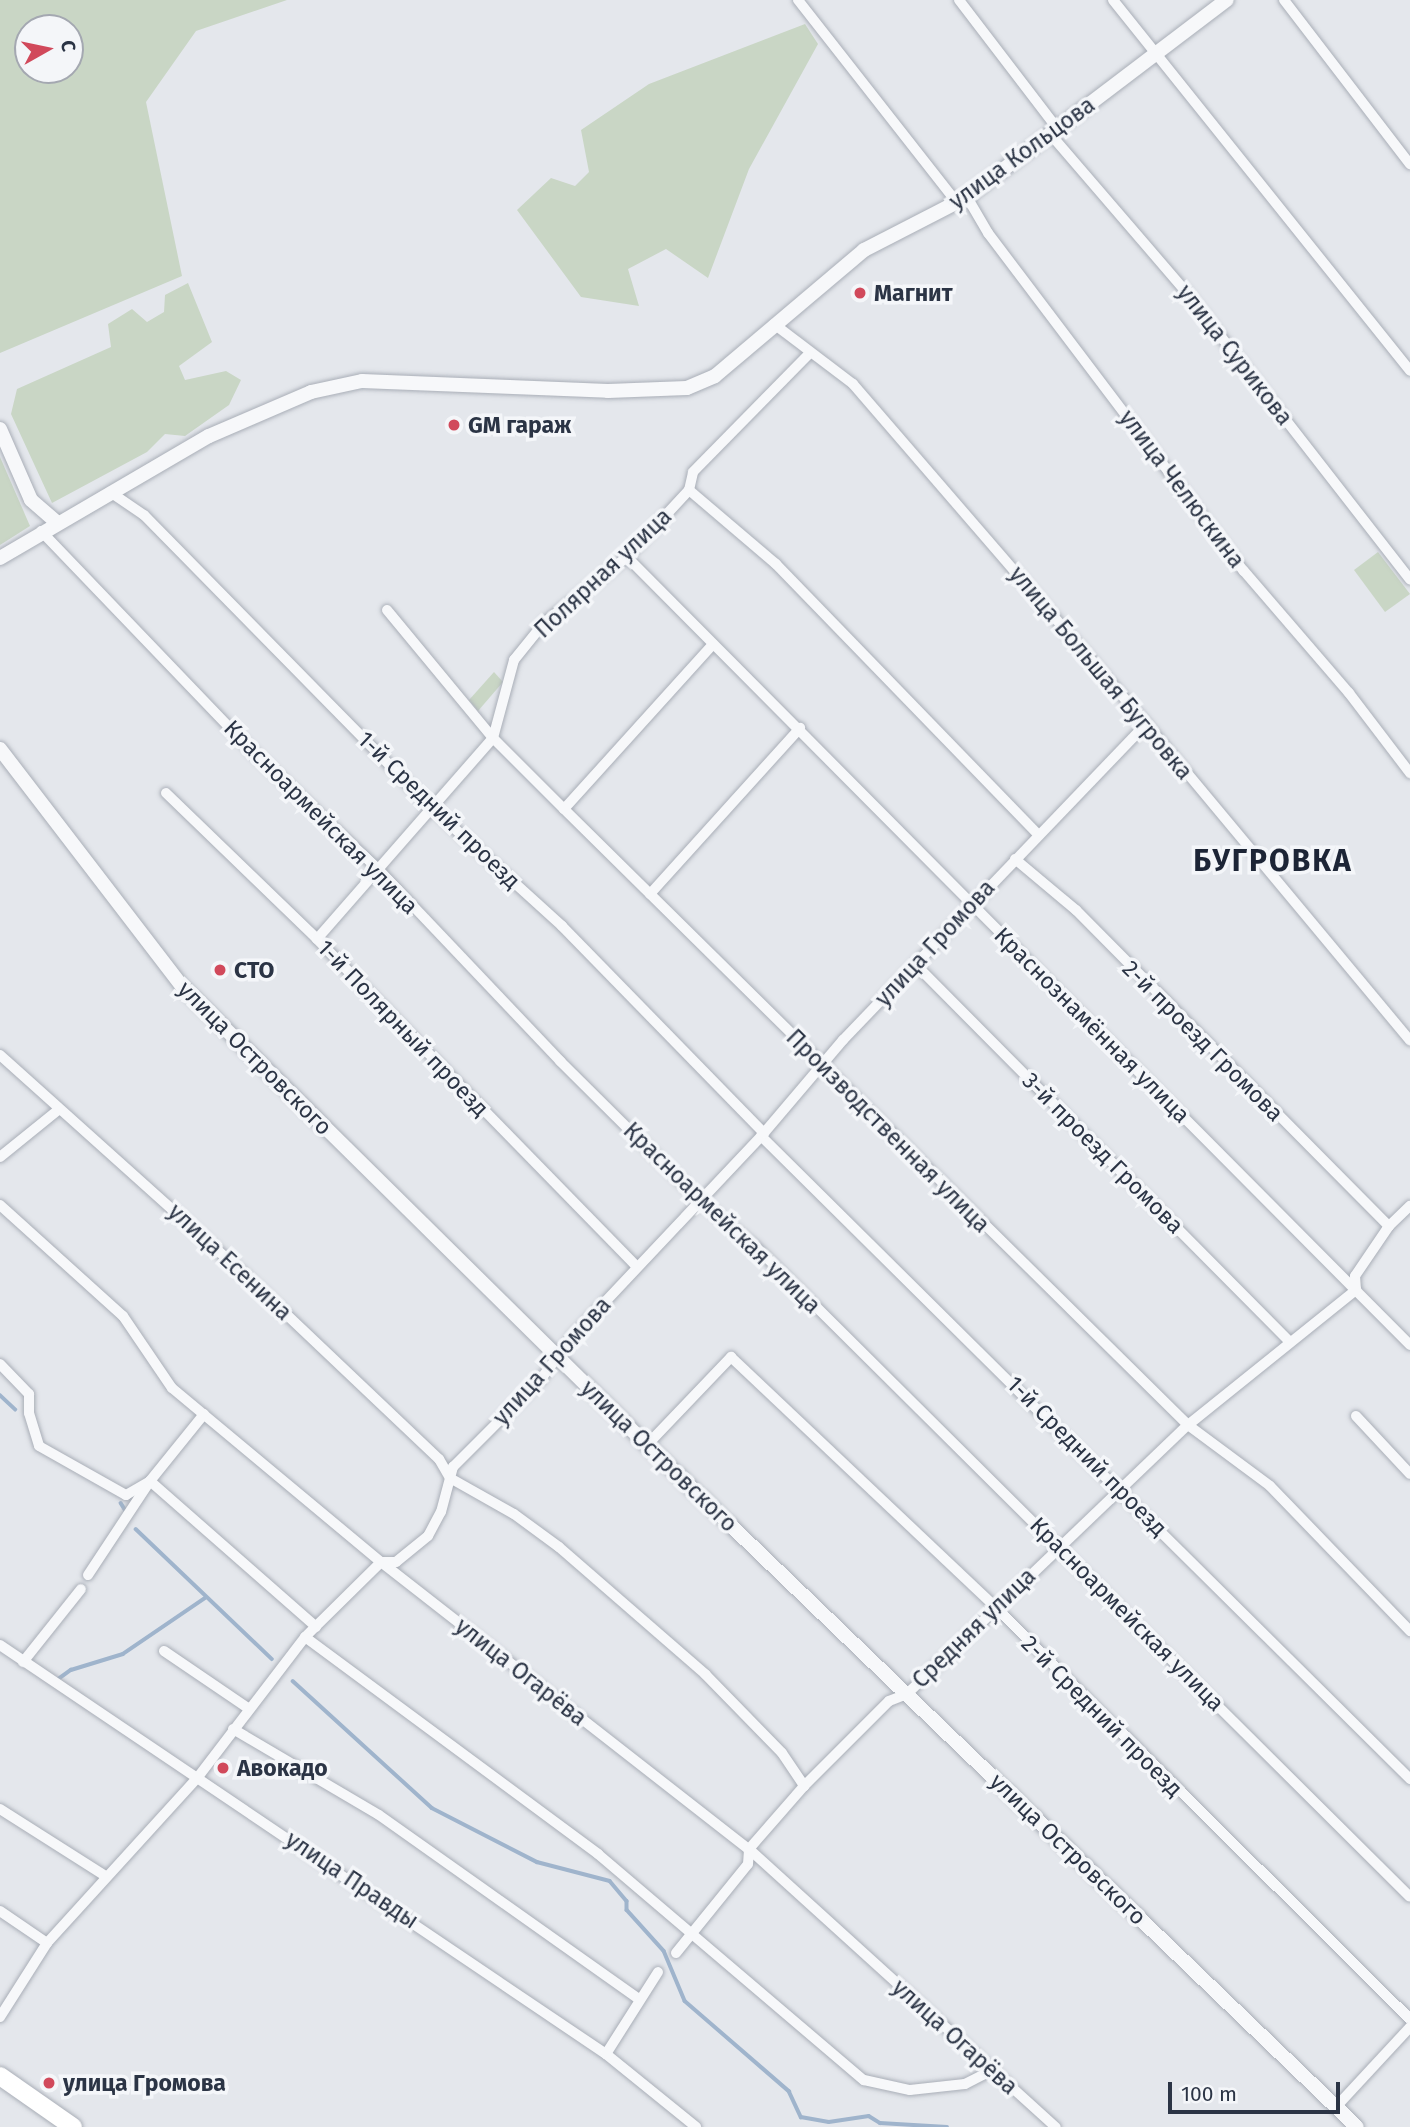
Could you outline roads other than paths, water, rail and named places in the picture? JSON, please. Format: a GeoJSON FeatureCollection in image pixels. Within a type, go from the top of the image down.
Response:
{"type":"FeatureCollection","features":[{"type":"Feature","properties":{"kind":"main road"},"geometry":{"type":"LineString","coordinates":[[0,2077],[73,2127]]}},
{"type":"Feature","properties":{"kind":"street","name":"улица Челюскина"},"geometry":{"type":"LineString","coordinates":[[798,0],[962,200],[1236,560],[1349,693],[1410,773]]}},
{"type":"Feature","properties":{"kind":"street","name":"улица Сурикова"},"geometry":{"type":"LineString","coordinates":[[959,0],[1056,133],[1187,293],[1410,579]]}},
{"type":"Feature","properties":{"kind":"street"},"geometry":{"type":"LineString","coordinates":[[1113,0],[1410,371]]}},
{"type":"Feature","properties":{"kind":"street","name":"улица Кольцова"},"geometry":{"type":"LineString","coordinates":[[110,492],[209,436],[312,392],[359,381],[608,391],[687,388],[715,376],[864,250],[962,200],[1056,133],[1155,53],[1227,0]]}},
{"type":"Feature","properties":{"kind":"street"},"geometry":{"type":"LineString","coordinates":[[1284,0],[1410,164]]}},
{"type":"Feature","properties":{"kind":"street","name":"улица Большая Бугровка"},"geometry":{"type":"LineString","coordinates":[[774,324],[853,384],[1146,724],[1410,1041]]}},
{"type":"Feature","properties":{"kind":"street","name":"Полярная улица"},"geometry":{"type":"LineString","coordinates":[[317,939],[493,738],[514,660],[544,623],[627,557],[689,490],[693,472],[810,353]]}},
{"type":"Feature","properties":{"kind":"street"},"geometry":{"type":"LineString","coordinates":[[0,429],[31,500],[56,522]]}},
{"type":"Feature","properties":{"kind":"street"},"geometry":{"type":"LineString","coordinates":[[689,490],[776,564],[1038,834]]}},
{"type":"Feature","properties":{"kind":"street"},"geometry":{"type":"LineString","coordinates":[[0,558],[110,492]]}},
{"type":"Feature","properties":{"kind":"street","name":"1-й Средний проезд"},"geometry":{"type":"LineString","coordinates":[[110,492],[144,515],[432,808],[562,926],[762,1135],[1410,1779]]}},
{"type":"Feature","properties":{"kind":"street","name":"Красноармейская улица"},"geometry":{"type":"LineString","coordinates":[[41,531],[253,752],[378,869],[700,1200],[755,1246],[1410,1897]]}},
{"type":"Feature","properties":{"kind":"street","name":"Краснознамённая улица"},"geometry":{"type":"LineString","coordinates":[[627,557],[800,728],[971,904],[1410,1345]]}},
{"type":"Feature","properties":{"kind":"street","name":"Производственная улица"},"geometry":{"type":"LineString","coordinates":[[387,610],[493,738],[822,1066],[1188,1424],[1270,1486],[1410,1631]]}},
{"type":"Feature","properties":{"kind":"street"},"geometry":{"type":"LineString","coordinates":[[564,808],[713,644]]}},
{"type":"Feature","properties":{"kind":"street","name":"улица Громова"},"geometry":{"type":"LineString","coordinates":[[0,2017],[47,1943],[104,1875],[198,1777],[248,1708],[305,1637],[381,1562],[396,1562],[428,1536],[442,1512],[453,1467],[541,1379],[556,1356],[762,1135],[971,904],[1146,724]]}},
{"type":"Feature","properties":{"kind":"street"},"geometry":{"type":"LineString","coordinates":[[650,894],[800,728]]}},
{"type":"Feature","properties":{"kind":"street","name":"улица Островского"},"geometry":{"type":"LineString","coordinates":[[0,749],[181,986],[647,1446],[1357,2127]]}},
{"type":"Feature","properties":{"kind":"street","name":"1-й Полярный проезд"},"geometry":{"type":"LineString","coordinates":[[166,793],[317,939],[638,1267]]}},
{"type":"Feature","properties":{"kind":"street","name":"2-й проезд Громова"},"geometry":{"type":"LineString","coordinates":[[1015,859],[1076,910],[1389,1226]]}},
{"type":"Feature","properties":{"kind":"street","name":"3-й проезд Громова"},"geometry":{"type":"LineString","coordinates":[[916,965],[1290,1342]]}},
{"type":"Feature","properties":{"kind":"street","name":"улица Есенина"},"geometry":{"type":"LineString","coordinates":[[0,1055],[267,1296],[439,1459],[450,1478]]}},
{"type":"Feature","properties":{"kind":"street"},"geometry":{"type":"LineString","coordinates":[[0,1157],[58,1110]]}},
{"type":"Feature","properties":{"kind":"street","name":"улица Огарёва"},"geometry":{"type":"LineString","coordinates":[[0,1205],[123,1317],[172,1388],[381,1562],[749,1849],[1056,2127]]}},
{"type":"Feature","properties":{"kind":"street"},"geometry":{"type":"LineString","coordinates":[[1356,1290],[1355,1276],[1389,1226],[1410,1206]]}},
{"type":"Feature","properties":{"kind":"street","name":"Средняя улица"},"geometry":{"type":"LineString","coordinates":[[677,1953],[748,1864],[749,1849],[804,1786],[888,1701],[907,1694],[994,1606],[1188,1424],[1356,1290]]}},
{"type":"Feature","properties":{"kind":"street","name":"2-й Средний проезд"},"geometry":{"type":"LineString","coordinates":[[647,1446],[731,1357],[994,1606],[1410,2019]]}},
{"type":"Feature","properties":{"kind":"street"},"geometry":{"type":"LineString","coordinates":[[0,1364],[29,1394],[29,1413],[39,1446],[126,1495],[150,1481]]}},
{"type":"Feature","properties":{"kind":"street"},"geometry":{"type":"LineString","coordinates":[[88,1575],[150,1481],[204,1414]]}},
{"type":"Feature","properties":{"kind":"street"},"geometry":{"type":"LineString","coordinates":[[1356,1416],[1410,1474]]}},
{"type":"Feature","properties":{"kind":"street"},"geometry":{"type":"LineString","coordinates":[[450,1478],[514,1514],[559,1547],[705,1674],[782,1753],[804,1786]]}},
{"type":"Feature","properties":{"kind":"street"},"geometry":{"type":"LineString","coordinates":[[150,1481],[316,1627]]}},
{"type":"Feature","properties":{"kind":"street"},"geometry":{"type":"LineString","coordinates":[[23,1662],[81,1589]]}},
{"type":"Feature","properties":{"kind":"street"},"geometry":{"type":"LineString","coordinates":[[305,1637],[598,1854],[864,2080],[910,2090],[965,2084],[992,2070]]}},
{"type":"Feature","properties":{"kind":"street","name":"улица Правды"},"geometry":{"type":"LineString","coordinates":[[0,1645],[606,2053],[696,2127]]}},
{"type":"Feature","properties":{"kind":"street"},"geometry":{"type":"LineString","coordinates":[[164,1651],[248,1708]]}},
{"type":"Feature","properties":{"kind":"street"},"geometry":{"type":"LineString","coordinates":[[233,1729],[379,1815],[639,1999]]}},
{"type":"Feature","properties":{"kind":"street"},"geometry":{"type":"LineString","coordinates":[[0,1809],[104,1875]]}},
{"type":"Feature","properties":{"kind":"street"},"geometry":{"type":"LineString","coordinates":[[0,1911],[47,1943]]}},
{"type":"Feature","properties":{"kind":"street"},"geometry":{"type":"LineString","coordinates":[[606,2053],[658,1972]]}},
{"type":"Feature","properties":{"kind":"street"},"geometry":{"type":"LineString","coordinates":[[1336,2107],[1410,2027]]}},
{"type":"Feature","properties":{"kind":"waterway"},"geometry":{"type":"LineString","coordinates":[[0,1395],[15,1409]]}},
{"type":"Feature","properties":{"kind":"waterway"},"geometry":{"type":"LineString","coordinates":[[121,1503],[126,1511]]}},
{"type":"Feature","properties":{"kind":"waterway"},"geometry":{"type":"LineString","coordinates":[[136,1529],[272,1659]]}},
{"type":"Feature","properties":{"kind":"waterway"},"geometry":{"type":"LineString","coordinates":[[57,1680],[71,1670],[123,1654],[205,1598]]}},
{"type":"Feature","properties":{"kind":"waterway"},"geometry":{"type":"LineString","coordinates":[[293,1681],[432,1808],[537,1862],[610,1881],[627,1901],[627,1910],[664,1951],[685,2001],[789,2091],[801,2117],[829,2122],[869,2116],[880,2123],[947,2127]]}},
{"type":"Feature","properties":{"kind":"place","name":"Магнит"},"geometry":{"type":"Point","coordinates":[860,293]}},
{"type":"Feature","properties":{"kind":"place","name":"GM гараж"},"geometry":{"type":"Point","coordinates":[454,425]}},
{"type":"Feature","properties":{"kind":"place","name":"СТО"},"geometry":{"type":"Point","coordinates":[220,970]}},
{"type":"Feature","properties":{"kind":"place","name":"Авокадо"},"geometry":{"type":"Point","coordinates":[223,1768]}},
{"type":"Feature","properties":{"kind":"place","name":"улица Громова"},"geometry":{"type":"Point","coordinates":[49,2083]}},
{"type":"Feature","properties":{"kind":"district","name":"БУГРОВКА"},"geometry":{"type":"Point","coordinates":[1273,861]}}]}
